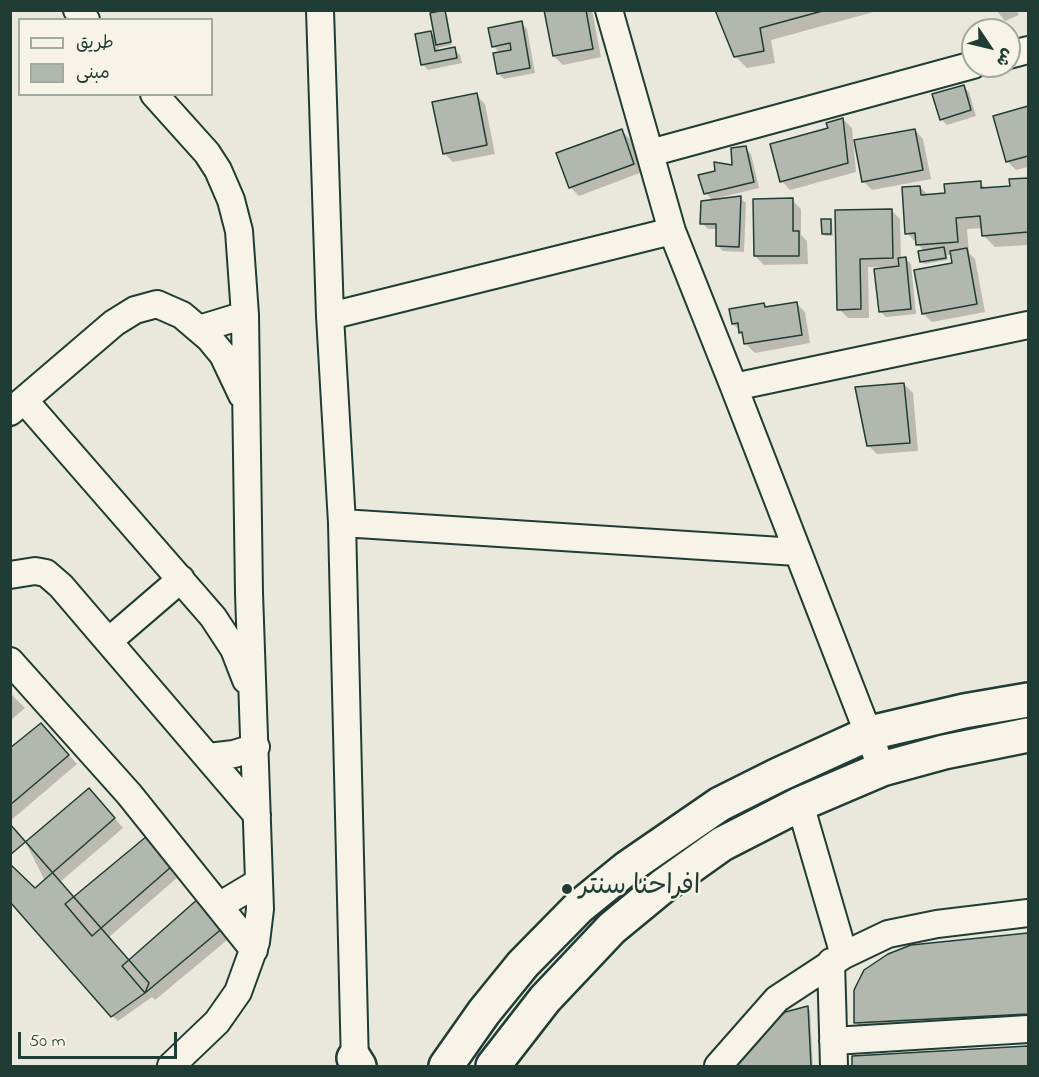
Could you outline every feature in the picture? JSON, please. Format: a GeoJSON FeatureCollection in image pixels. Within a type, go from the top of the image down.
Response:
{"type":"FeatureCollection","features":[{"type":"Feature","properties":{"kind":"main road"},"geometry":{"type":"LineString","coordinates":[[446,1066],[522,964],[579,907],[627,868],[720,804],[870,734],[964,711],[1029,700]]}},
{"type":"Feature","properties":{"kind":"main road"},"geometry":{"type":"LineString","coordinates":[[493,1066],[545,999],[612,928],[663,886],[722,844],[800,804],[882,769],[944,752],[1029,735]]}},
{"type":"Feature","properties":{"kind":"street"},"geometry":{"type":"LineString","coordinates":[[320,10],[330,316],[342,524],[356,1064]]}},
{"type":"Feature","properties":{"kind":"street"},"geometry":{"type":"LineString","coordinates":[[609,10],[672,231],[882,769]]}},
{"type":"Feature","properties":{"kind":"street"},"geometry":{"type":"LineString","coordinates":[[650,153],[961,68]]}},
{"type":"Feature","properties":{"kind":"street"},"geometry":{"type":"LineString","coordinates":[[156,96],[207,153],[218,170],[231,200],[240,231],[245,315],[249,593],[259,882],[259,931],[243,981],[230,1005],[202,1038],[171,1066]]}},
{"type":"Feature","properties":{"kind":"street"},"geometry":{"type":"LineString","coordinates":[[330,316],[672,231]]}},
{"type":"Feature","properties":{"kind":"street"},"geometry":{"type":"LineString","coordinates":[[247,409],[234,374],[223,355],[199,329],[182,315],[157,304],[135,310],[114,322],[17,406],[206,608],[225,633],[237,656],[254,706]]}},
{"type":"Feature","properties":{"kind":"street"},"geometry":{"type":"LineString","coordinates":[[199,329],[245,315]]}},
{"type":"Feature","properties":{"kind":"street"},"geometry":{"type":"LineString","coordinates":[[734,387],[1029,325]]}},
{"type":"Feature","properties":{"kind":"street"},"geometry":{"type":"LineString","coordinates":[[342,524],[797,552]]}},
{"type":"Feature","properties":{"kind":"street"},"geometry":{"type":"LineString","coordinates":[[10,575],[35,571],[46,573],[61,586],[110,640],[257,815]]}},
{"type":"Feature","properties":{"kind":"street"},"geometry":{"type":"LineString","coordinates":[[110,640],[181,579]]}},
{"type":"Feature","properties":{"kind":"street"},"geometry":{"type":"LineString","coordinates":[[206,608],[249,593]]}},
{"type":"Feature","properties":{"kind":"street"},"geometry":{"type":"LineString","coordinates":[[10,660],[129,794],[254,950]]}},
{"type":"Feature","properties":{"kind":"street"},"geometry":{"type":"LineString","coordinates":[[208,757],[234,754],[256,747]]}},
{"type":"Feature","properties":{"kind":"street"},"geometry":{"type":"LineString","coordinates":[[800,804],[838,958],[833,1041],[834,1066]]}},
{"type":"Feature","properties":{"kind":"street"},"geometry":{"type":"LineString","coordinates":[[219,906],[259,882]]}},
{"type":"Feature","properties":{"kind":"street"},"geometry":{"type":"LineString","coordinates":[[718,1066],[777,999],[838,958],[888,934],[937,924],[1029,913]]}},
{"type":"Feature","properties":{"kind":"street"},"geometry":{"type":"LineString","coordinates":[[833,1041],[1029,1029]]}},
{"type":"Feature","properties":{"kind":"building"},"geometry":{"type":"Polygon","coordinates":[[[445,10],[451,42],[436,45],[430,13],[445,10]]]}},
{"type":"Feature","properties":{"kind":"building"},"geometry":{"type":"Polygon","coordinates":[[[544,10],[586,10],[593,49],[553,56],[544,10]]]}},
{"type":"Feature","properties":{"kind":"building"},"geometry":{"type":"Polygon","coordinates":[[[715,10],[826,10],[760,28],[764,51],[734,57],[715,10]]]}},
{"type":"Feature","properties":{"kind":"building"},"geometry":{"type":"Polygon","coordinates":[[[522,21],[530,68],[497,74],[493,53],[511,50],[510,43],[492,47],[488,28],[522,21]]]}},
{"type":"Feature","properties":{"kind":"building"},"geometry":{"type":"Polygon","coordinates":[[[431,31],[435,51],[455,47],[457,58],[421,65],[415,34],[431,31]]]}},
{"type":"Feature","properties":{"kind":"building"},"geometry":{"type":"Polygon","coordinates":[[[964,85],[971,110],[940,120],[932,94],[964,85]]]}},
{"type":"Feature","properties":{"kind":"building"},"geometry":{"type":"Polygon","coordinates":[[[477,93],[487,145],[443,154],[432,102],[477,93]]]}},
{"type":"Feature","properties":{"kind":"building"},"geometry":{"type":"Polygon","coordinates":[[[1028,106],[1028,156],[1006,162],[993,116],[1028,106]]]}},
{"type":"Feature","properties":{"kind":"building"},"geometry":{"type":"Polygon","coordinates":[[[843,118],[848,163],[780,182],[770,144],[828,128],[826,123],[843,118]]]}},
{"type":"Feature","properties":{"kind":"building"},"geometry":{"type":"Polygon","coordinates":[[[622,129],[634,164],[569,188],[556,153],[622,129]]]}},
{"type":"Feature","properties":{"kind":"building"},"geometry":{"type":"Polygon","coordinates":[[[915,129],[923,170],[862,182],[854,140],[915,129]]]}},
{"type":"Feature","properties":{"kind":"building"},"geometry":{"type":"Polygon","coordinates":[[[746,146],[754,182],[704,194],[698,175],[715,171],[714,162],[732,165],[731,148],[746,146]]]}},
{"type":"Feature","properties":{"kind":"building"},"geometry":{"type":"Polygon","coordinates":[[[1028,178],[1028,232],[982,236],[980,216],[956,218],[958,242],[916,245],[915,233],[905,234],[902,187],[920,186],[921,195],[945,193],[944,184],[981,181],[981,188],[1010,186],[1009,179],[1028,178]]]}},
{"type":"Feature","properties":{"kind":"building"},"geometry":{"type":"Polygon","coordinates":[[[741,196],[739,247],[716,246],[716,224],[700,224],[701,201],[741,196]]]}},
{"type":"Feature","properties":{"kind":"building"},"geometry":{"type":"Polygon","coordinates":[[[793,198],[793,231],[799,231],[799,256],[754,256],[753,199],[793,198]]]}},
{"type":"Feature","properties":{"kind":"building"},"geometry":{"type":"Polygon","coordinates":[[[892,209],[893,258],[860,259],[861,309],[837,310],[835,210],[892,209]]]}},
{"type":"Feature","properties":{"kind":"building"},"geometry":{"type":"Polygon","coordinates":[[[821,219],[831,219],[831,234],[822,234],[821,219]]]}},
{"type":"Feature","properties":{"kind":"building"},"geometry":{"type":"Polygon","coordinates":[[[944,247],[946,258],[920,262],[918,251],[944,247]]]}},
{"type":"Feature","properties":{"kind":"building"},"geometry":{"type":"Polygon","coordinates":[[[967,248],[977,304],[922,314],[914,270],[952,263],[950,251],[967,248]]]}},
{"type":"Feature","properties":{"kind":"building"},"geometry":{"type":"Polygon","coordinates":[[[906,257],[911,309],[879,312],[874,269],[899,266],[898,258],[906,257]]]}},
{"type":"Feature","properties":{"kind":"building"},"geometry":{"type":"Polygon","coordinates":[[[797,302],[802,335],[744,344],[738,323],[732,324],[729,309],[764,303],[765,307],[797,302]]]}},
{"type":"Feature","properties":{"kind":"building"},"geometry":{"type":"Polygon","coordinates":[[[904,383],[910,443],[867,446],[855,387],[904,383]]]}},
{"type":"Feature","properties":{"kind":"building"},"geometry":{"type":"Polygon","coordinates":[[[41,723],[69,755],[10,805],[10,748],[41,723]]]}},
{"type":"Feature","properties":{"kind":"building"},"geometry":{"type":"Polygon","coordinates":[[[89,788],[115,818],[35,888],[10,864],[10,855],[89,788]]]}},
{"type":"Feature","properties":{"kind":"building"},"geometry":{"type":"Polygon","coordinates":[[[10,824],[149,983],[145,993],[111,1017],[10,902],[10,824]]]}},
{"type":"Feature","properties":{"kind":"building"},"geometry":{"type":"Polygon","coordinates":[[[147,836],[171,867],[92,936],[65,904],[147,836]]]}},
{"type":"Feature","properties":{"kind":"building"},"geometry":{"type":"Polygon","coordinates":[[[199,898],[224,927],[145,993],[122,966],[199,898]]]}},
{"type":"Feature","properties":{"kind":"building"},"geometry":{"type":"Polygon","coordinates":[[[1028,933],[1028,1014],[854,1023],[854,990],[864,970],[888,954],[911,945],[1028,933]]]}},
{"type":"Feature","properties":{"kind":"building"},"geometry":{"type":"Polygon","coordinates":[[[808,1006],[811,1066],[736,1066],[749,1044],[785,1012],[808,1006]]]}},
{"type":"Feature","properties":{"kind":"building"},"geometry":{"type":"Polygon","coordinates":[[[1028,1046],[1028,1066],[852,1066],[852,1056],[1028,1046]]]}},
{"type":"Feature","properties":{"kind":"place","name":"افراحنا سنتر"},"geometry":{"type":"Point","coordinates":[567,889]}}]}
